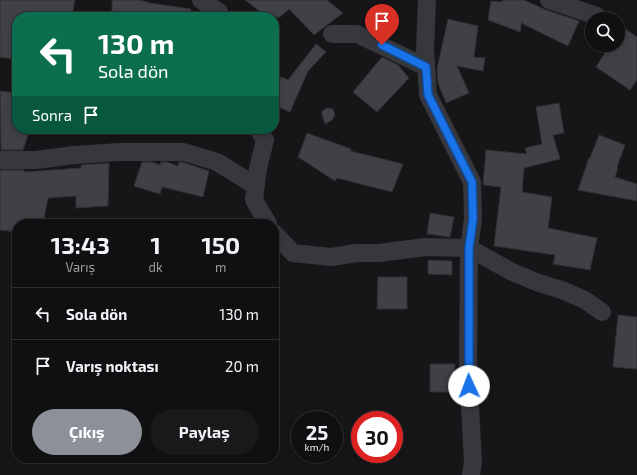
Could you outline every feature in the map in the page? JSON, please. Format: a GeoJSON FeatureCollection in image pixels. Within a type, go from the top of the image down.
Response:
{"type":"FeatureCollection","features":[{"type":"Feature","properties":{"kind":"street"},"geometry":{"type":"LineString","coordinates":[[201,0],[219,12]]}},
{"type":"Feature","properties":{"kind":"street"},"geometry":{"type":"LineString","coordinates":[[427,0],[425,50],[428,95],[472,182],[473,219],[469,248],[468,370],[473,462],[472,475]]}},
{"type":"Feature","properties":{"kind":"street"},"geometry":{"type":"LineString","coordinates":[[550,0],[585,12]]}},
{"type":"Feature","properties":{"kind":"street"},"geometry":{"type":"LineString","coordinates":[[332,34],[357,34],[426,67]]}},
{"type":"Feature","properties":{"kind":"street"},"geometry":{"type":"LineString","coordinates":[[261,134],[265,140],[258,168],[254,200],[265,219]]}},
{"type":"Feature","properties":{"kind":"street"},"geometry":{"type":"LineString","coordinates":[[0,160],[36,160],[74,155],[119,152],[184,152],[217,162],[256,186]]}},
{"type":"Feature","properties":{"kind":"street"},"geometry":{"type":"LineString","coordinates":[[279,238],[293,253],[331,257],[356,253],[379,253],[425,247],[469,248],[512,272],[585,300],[602,312]]}},
{"type":"Feature","properties":{"kind":"building"},"geometry":{"type":"Polygon","coordinates":[[[0,0],[75,0],[73,12],[12,12],[12,59],[0,57],[0,0]]]}},
{"type":"Feature","properties":{"kind":"building"},"geometry":{"type":"Polygon","coordinates":[[[112,0],[139,0],[191,9],[191,12],[112,12],[112,0]]]}},
{"type":"Feature","properties":{"kind":"building"},"geometry":{"type":"Polygon","coordinates":[[[245,0],[327,0],[343,13],[314,35],[289,9],[280,17],[279,12],[261,12],[245,0]]]}},
{"type":"Feature","properties":{"kind":"building"},"geometry":{"type":"Polygon","coordinates":[[[503,0],[524,0],[546,10],[579,21],[568,46],[523,24],[522,21],[520,32],[488,20],[491,1],[502,2],[503,0]]]}},
{"type":"Feature","properties":{"kind":"building"},"geometry":{"type":"Polygon","coordinates":[[[448,19],[478,26],[474,57],[485,58],[483,71],[457,66],[469,93],[446,103],[438,83],[437,69],[448,19]]]}},
{"type":"Feature","properties":{"kind":"building"},"geometry":{"type":"Polygon","coordinates":[[[625,29],[637,37],[637,80],[630,90],[596,67],[606,52],[625,52],[625,29]]]}},
{"type":"Feature","properties":{"kind":"building"},"geometry":{"type":"Polygon","coordinates":[[[316,44],[326,52],[308,71],[290,112],[279,107],[279,82],[281,77],[288,80],[316,44]]]}},
{"type":"Feature","properties":{"kind":"building"},"geometry":{"type":"Polygon","coordinates":[[[382,57],[398,65],[409,78],[377,112],[353,92],[382,57]]]}},
{"type":"Feature","properties":{"kind":"building"},"geometry":{"type":"Polygon","coordinates":[[[0,91],[12,92],[12,134],[28,134],[23,150],[1,150],[0,91]]]}},
{"type":"Feature","properties":{"kind":"building"},"geometry":{"type":"Polygon","coordinates":[[[559,103],[564,133],[553,135],[560,159],[524,168],[522,192],[552,197],[548,228],[597,238],[590,270],[553,264],[555,255],[494,246],[501,187],[483,185],[486,150],[527,154],[525,148],[542,144],[536,107],[559,103]]]}},
{"type":"Feature","properties":{"kind":"building"},"geometry":{"type":"Polygon","coordinates":[[[327,108],[333,109],[335,115],[332,120],[325,124],[322,111],[327,108]]]}},
{"type":"Feature","properties":{"kind":"building"},"geometry":{"type":"Polygon","coordinates":[[[307,133],[351,149],[350,151],[403,164],[392,192],[337,178],[335,181],[298,157],[307,133]]]}},
{"type":"Feature","properties":{"kind":"building"},"geometry":{"type":"Polygon","coordinates":[[[599,135],[625,145],[615,177],[637,184],[637,201],[578,190],[599,135]]]}},
{"type":"Feature","properties":{"kind":"building"},"geometry":{"type":"Polygon","coordinates":[[[142,162],[152,162],[160,165],[161,162],[167,162],[178,166],[179,162],[182,162],[209,171],[203,197],[162,187],[160,194],[134,186],[142,162]]]}},
{"type":"Feature","properties":{"kind":"building"},"geometry":{"type":"Polygon","coordinates":[[[109,163],[108,206],[76,208],[76,196],[48,198],[44,219],[12,219],[12,231],[0,230],[0,170],[24,170],[24,172],[81,168],[81,165],[109,163]]]}},
{"type":"Feature","properties":{"kind":"building"},"geometry":{"type":"Polygon","coordinates":[[[430,213],[454,217],[450,237],[427,234],[430,213]]]}},
{"type":"Feature","properties":{"kind":"building"},"geometry":{"type":"Polygon","coordinates":[[[428,260],[452,261],[452,275],[428,274],[428,260]]]}},
{"type":"Feature","properties":{"kind":"building"},"geometry":{"type":"Polygon","coordinates":[[[378,277],[407,277],[407,309],[377,309],[378,277]]]}},
{"type":"Feature","properties":{"kind":"building"},"geometry":{"type":"Polygon","coordinates":[[[618,315],[637,317],[637,369],[613,367],[618,315]]]}},
{"type":"Feature","properties":{"kind":"building"},"geometry":{"type":"Polygon","coordinates":[[[430,364],[455,364],[454,392],[430,392],[430,364]]]}},
{"type":"Feature","properties":{"kind":"route"},"geometry":{"type":"LineString","coordinates":[[382,45],[426,67],[428,95],[472,182],[473,219],[469,248],[469,386]]}}]}
